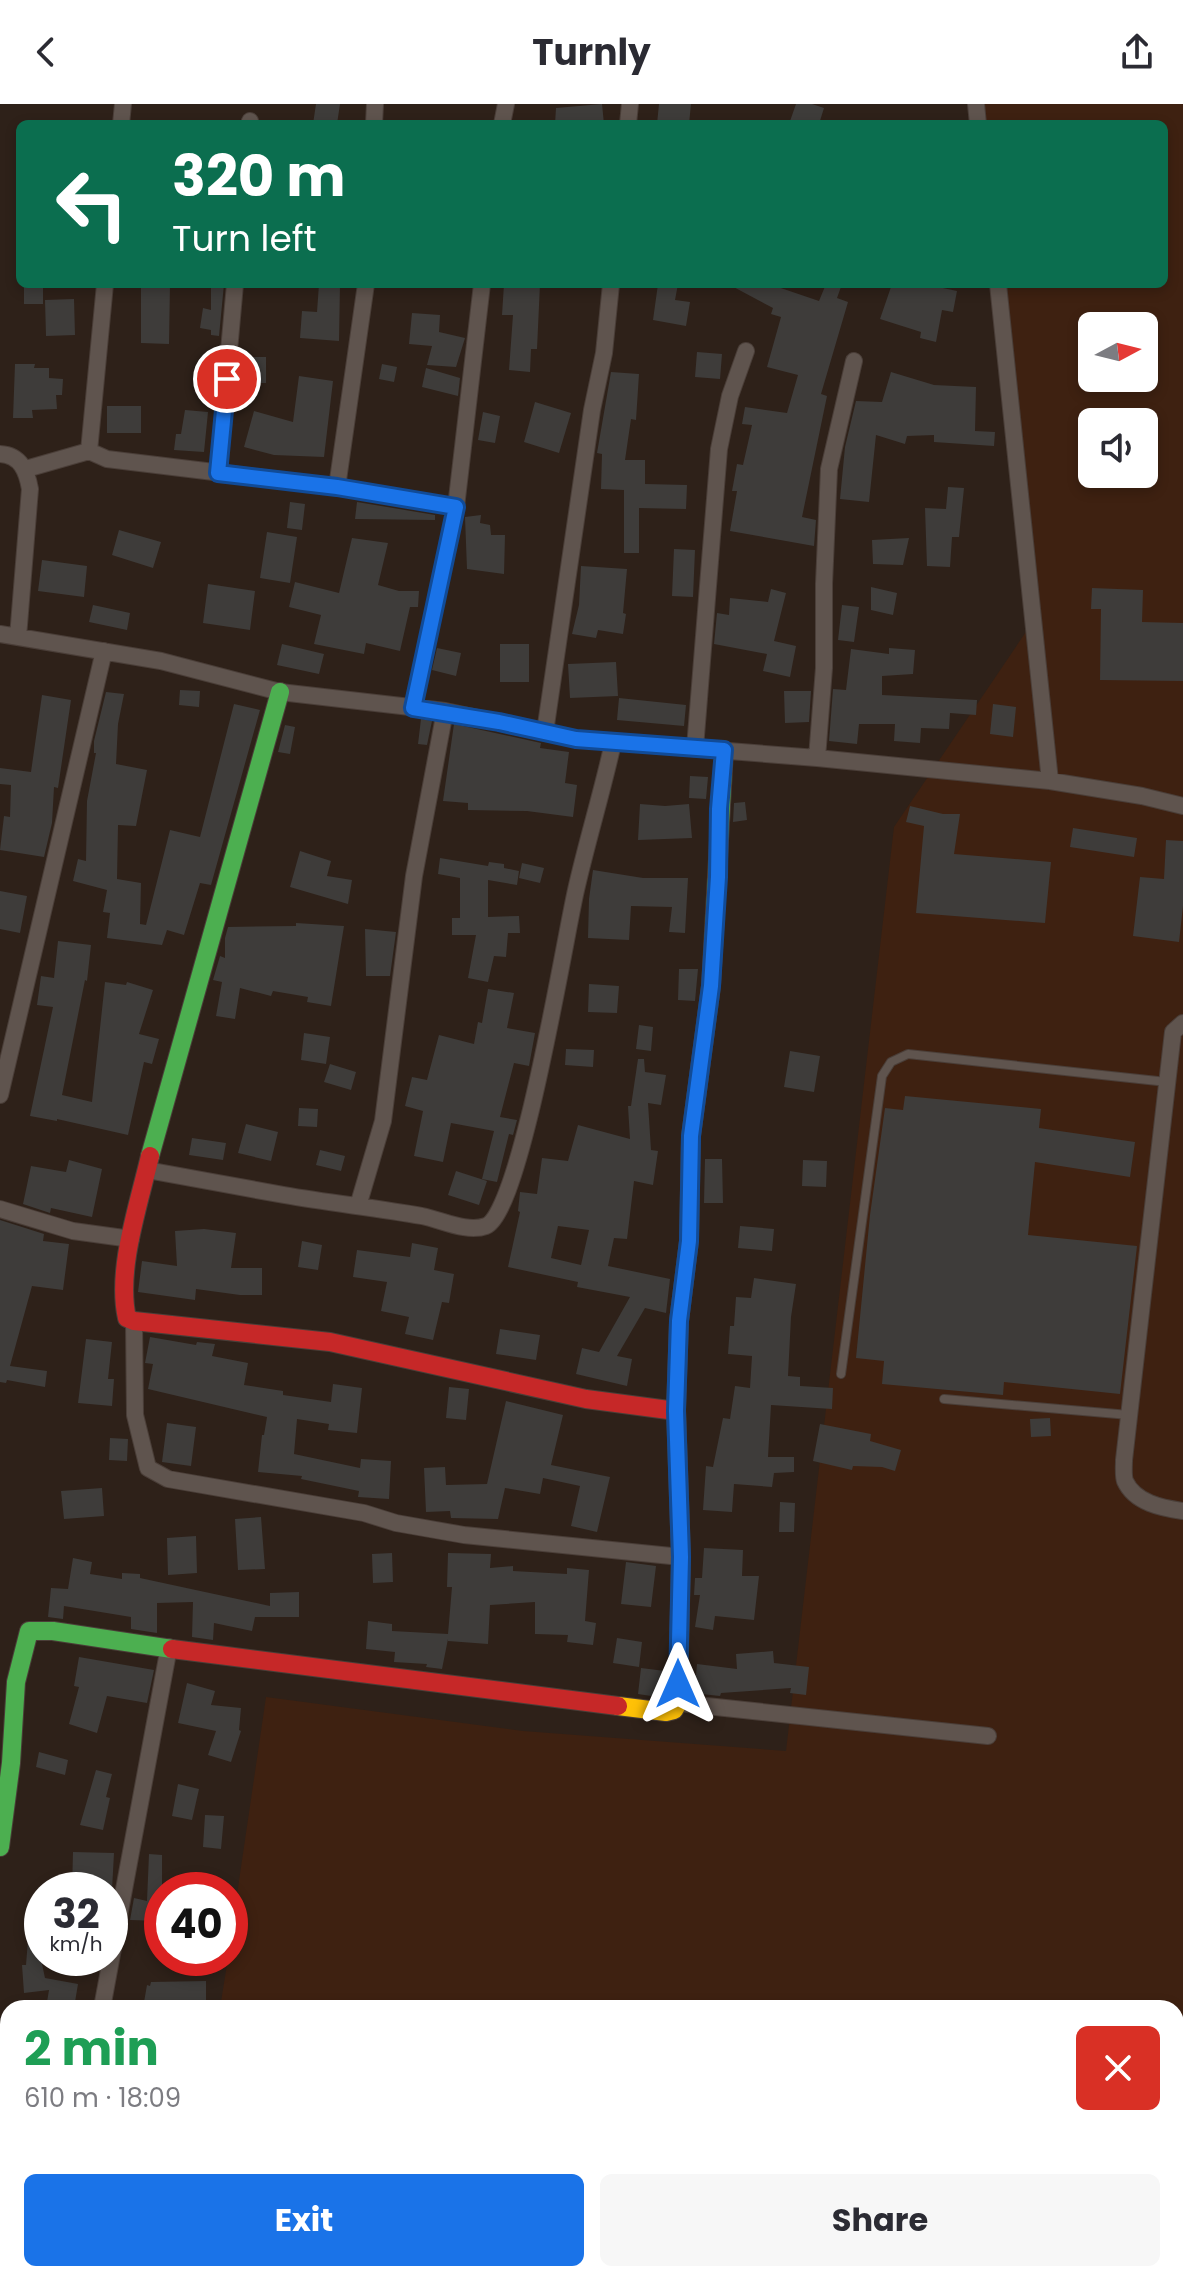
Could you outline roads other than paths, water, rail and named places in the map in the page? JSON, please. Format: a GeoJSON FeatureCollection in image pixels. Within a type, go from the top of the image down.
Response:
{"type":"FeatureCollection","features":[{"type":"Feature","properties":{"kind":"street"},"geometry":{"type":"LineString","coordinates":[[89,451],[105,288]]}},
{"type":"Feature","properties":{"kind":"street"},"geometry":{"type":"LineString","coordinates":[[218,473],[235,288]]}},
{"type":"Feature","properties":{"kind":"street"},"geometry":{"type":"LineString","coordinates":[[337,487],[365,288]]}},
{"type":"Feature","properties":{"kind":"street"},"geometry":{"type":"LineString","coordinates":[[413,708],[456,507],[482,288]]}},
{"type":"Feature","properties":{"kind":"street"},"geometry":{"type":"LineString","coordinates":[[545,732],[592,410],[604,353],[611,288]]}},
{"type":"Feature","properties":{"kind":"street"},"geometry":{"type":"LineString","coordinates":[[998,288],[1050,781]]}},
{"type":"Feature","properties":{"kind":"street"},"geometry":{"type":"LineString","coordinates":[[695,748],[719,449],[730,396],[746,351]]}},
{"type":"Feature","properties":{"kind":"street"},"geometry":{"type":"LineString","coordinates":[[817,758],[824,668],[829,469],[854,361]]}},
{"type":"Feature","properties":{"kind":"street"},"geometry":{"type":"LineString","coordinates":[[26,469],[89,451],[107,459],[337,487],[456,507]]}},
{"type":"Feature","properties":{"kind":"street"},"geometry":{"type":"LineString","coordinates":[[0,454],[9,455],[26,469],[30,489],[18,637]]}},
{"type":"Feature","properties":{"kind":"street"},"geometry":{"type":"LineString","coordinates":[[0,634],[161,661],[280,692],[445,711],[613,743],[817,758],[1050,781],[1183,806]]}},
{"type":"Feature","properties":{"kind":"street"},"geometry":{"type":"LineString","coordinates":[[0,1095],[104,651]]}},
{"type":"Feature","properties":{"kind":"street"},"geometry":{"type":"LineString","coordinates":[[280,692],[160,1115],[131,1239],[124,1311],[127,1318],[330,1342],[586,1399],[676,1411]]}},
{"type":"Feature","properties":{"kind":"street"},"geometry":{"type":"LineString","coordinates":[[358,1206],[383,1121],[410,905],[445,711]]}},
{"type":"Feature","properties":{"kind":"street"},"geometry":{"type":"LineString","coordinates":[[147,1170],[425,1217],[466,1227],[483,1227],[492,1223],[498,1214],[520,1148],[548,1038],[576,890],[613,743]]}},
{"type":"Feature","properties":{"kind":"street"},"geometry":{"type":"LineString","coordinates":[[0,1847],[14,1702],[23,1644],[29,1631],[53,1631],[463,1688],[666,1712],[674,1710],[678,1703],[681,1557],[676,1411],[679,1321],[689,1241],[691,1136],[711,986],[724,750]]}},
{"type":"Feature","properties":{"kind":"street"},"geometry":{"type":"LineString","coordinates":[[1183,1023],[1173,1032],[1124,1480],[1154,1507],[1183,1511]]}},
{"type":"Feature","properties":{"kind":"street"},"geometry":{"type":"LineString","coordinates":[[0,1209],[73,1231],[131,1239]]}},
{"type":"Feature","properties":{"kind":"street"},"geometry":{"type":"LineString","coordinates":[[134,1321],[135,1415],[148,1468],[168,1479],[364,1513],[396,1523],[464,1535],[681,1557]]}},
{"type":"Feature","properties":{"kind":"street"},"geometry":{"type":"LineString","coordinates":[[103,2000],[169,1647]]}},
{"type":"Feature","properties":{"kind":"street"},"geometry":{"type":"LineString","coordinates":[[678,1703],[988,1736]]}},
{"type":"Feature","properties":{"kind":"lane"},"geometry":{"type":"LineString","coordinates":[[841,1374],[882,1076],[891,1062],[908,1054],[1167,1082]]}},
{"type":"Feature","properties":{"kind":"lane"},"geometry":{"type":"LineString","coordinates":[[944,1399],[1130,1415]]}}]}
